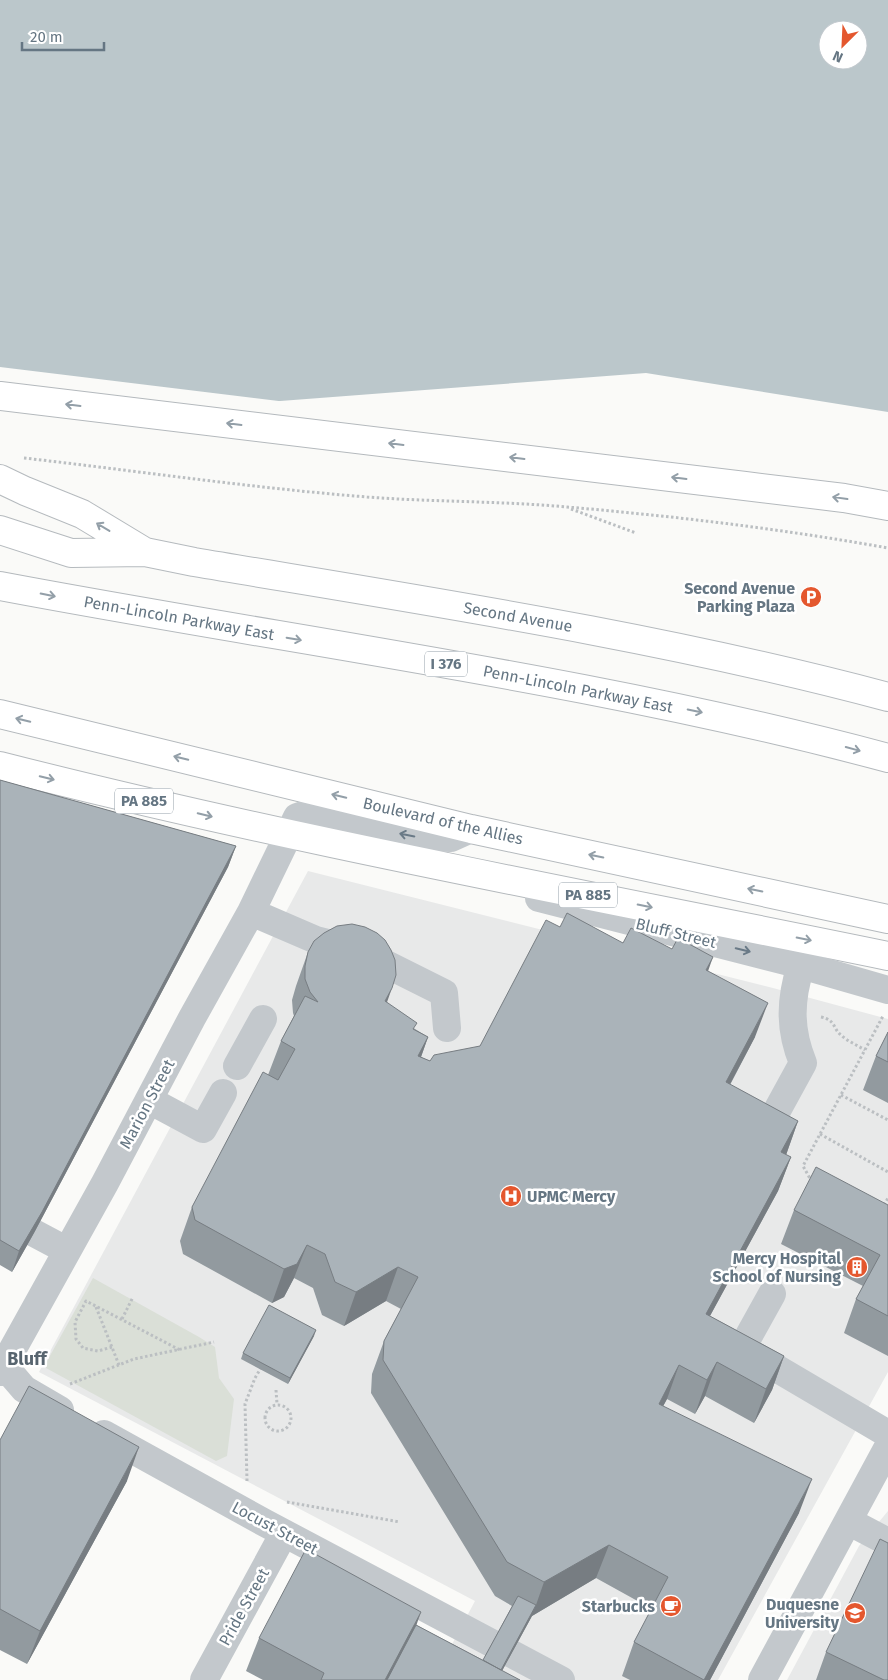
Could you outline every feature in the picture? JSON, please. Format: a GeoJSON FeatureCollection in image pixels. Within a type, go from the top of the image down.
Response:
{"type":"FeatureCollection","features":[{"type":"Feature","properties":{"kind":"main road"},"geometry":{"type":"LineString","coordinates":[[0,396],[844,498],[888,506]]}},
{"type":"Feature","properties":{"kind":"main road","name":"Second Avenue"},"geometry":{"type":"LineString","coordinates":[[0,478],[25,491],[82,514],[145,552]]}},
{"type":"Feature","properties":{"kind":"main road","name":"Second Avenue"},"geometry":{"type":"LineString","coordinates":[[0,530],[71,553],[145,552],[194,562],[540,620],[747,662],[888,697]]}},
{"type":"Feature","properties":{"kind":"main road","name":"Penn-Lincoln Parkway East"},"geometry":{"type":"LineString","coordinates":[[0,586],[620,696],[822,740],[888,758]]}},
{"type":"Feature","properties":{"kind":"main road","name":"Boulevard of the Allies"},"geometry":{"type":"LineString","coordinates":[[0,714],[471,829],[888,919]]}},
{"type":"Feature","properties":{"kind":"main road","name":"PA 885"},"geometry":{"type":"LineString","coordinates":[[0,766],[86,788],[288,834],[888,956]]}},
{"type":"Feature","properties":{"kind":"street","name":"Marion Street"},"geometry":{"type":"LineString","coordinates":[[1,1366],[105,1182],[251,912],[297,817],[306,814],[413,837],[451,838],[471,829]]}},
{"type":"Feature","properties":{"kind":"street","name":"Bluff Street"},"geometry":{"type":"LineString","coordinates":[[288,834],[801,965],[887,1000]]}},
{"type":"Feature","properties":{"kind":"street"},"geometry":{"type":"LineString","coordinates":[[251,912],[316,940],[360,952],[444,993],[447,1028]]}},
{"type":"Feature","properties":{"kind":"street"},"geometry":{"type":"LineString","coordinates":[[774,1116],[803,1063],[792,1027],[794,988],[801,965]]}},
{"type":"Feature","properties":{"kind":"street"},"geometry":{"type":"LineString","coordinates":[[237,1066],[262,1020]]}},
{"type":"Feature","properties":{"kind":"street"},"geometry":{"type":"LineString","coordinates":[[149,1100],[203,1129],[223,1093]]}},
{"type":"Feature","properties":{"kind":"street"},"geometry":{"type":"LineString","coordinates":[[34,1233],[66,1250]]}},
{"type":"Feature","properties":{"kind":"street"},"geometry":{"type":"LineString","coordinates":[[772,1294],[742,1348],[888,1434]]}},
{"type":"Feature","properties":{"kind":"street","name":"Locust Street"},"geometry":{"type":"LineString","coordinates":[[1,1366],[24,1389],[55,1408],[284,1533],[438,1628],[560,1680]]}},
{"type":"Feature","properties":{"kind":"street"},"geometry":{"type":"LineString","coordinates":[[762,1680],[888,1448]]}},
{"type":"Feature","properties":{"kind":"street"},"geometry":{"type":"LineString","coordinates":[[848,1521],[888,1542]]}},
{"type":"Feature","properties":{"kind":"street","name":"Pride Street"},"geometry":{"type":"LineString","coordinates":[[204,1680],[284,1533]]}},
{"type":"Feature","properties":{"kind":"path"},"geometry":{"type":"LineString","coordinates":[[19,457],[359,496],[565,507],[838,539],[888,548]]}},
{"type":"Feature","properties":{"kind":"path"},"geometry":{"type":"LineString","coordinates":[[565,507],[636,533]]}},
{"type":"Feature","properties":{"kind":"path"},"geometry":{"type":"LineString","coordinates":[[815,1188],[803,1166],[865,1050],[887,1000]]}},
{"type":"Feature","properties":{"kind":"path"},"geometry":{"type":"LineString","coordinates":[[792,1027],[815,1017],[824,1017],[835,1025],[839,1035],[865,1050]]}},
{"type":"Feature","properties":{"kind":"path"},"geometry":{"type":"LineString","coordinates":[[841,1095],[888,1120]]}},
{"type":"Feature","properties":{"kind":"path"},"geometry":{"type":"LineString","coordinates":[[820,1134],[888,1172]]}},
{"type":"Feature","properties":{"kind":"path"},"geometry":{"type":"LineString","coordinates":[[880,1213],[888,1198]]}},
{"type":"Feature","properties":{"kind":"path"},"geometry":{"type":"LineString","coordinates":[[122,1319],[132,1297]]}},
{"type":"Feature","properties":{"kind":"path"},"geometry":{"type":"LineString","coordinates":[[112,1347],[98,1351],[83,1348],[76,1339],[75,1322],[86,1301],[180,1350]]}},
{"type":"Feature","properties":{"kind":"path"},"geometry":{"type":"LineString","coordinates":[[96,1306],[118,1365]]}},
{"type":"Feature","properties":{"kind":"path"},"geometry":{"type":"LineString","coordinates":[[65,1386],[134,1359],[214,1342]]}},
{"type":"Feature","properties":{"kind":"path"},"geometry":{"type":"LineString","coordinates":[[247,1484],[245,1404],[255,1378],[264,1362]]}},
{"type":"Feature","properties":{"kind":"path"},"geometry":{"type":"LineString","coordinates":[[276,1390],[277,1404]]}},
{"type":"Feature","properties":{"kind":"path"},"geometry":{"type":"LineString","coordinates":[[277,1404],[285,1406],[290,1412],[292,1419],[290,1425],[284,1430],[277,1431],[271,1430],[266,1425],[264,1419],[265,1412],[270,1406],[277,1404]]}},
{"type":"Feature","properties":{"kind":"path"},"geometry":{"type":"LineString","coordinates":[[286,1501],[400,1522]]}},
{"type":"Feature","properties":{"kind":"shaded area"},"geometry":{"type":"Polygon","coordinates":[[[0,0],[888,0],[888,412],[646,373],[112,414],[0,393],[0,0]]]}},
{"type":"Feature","properties":{"kind":"shaded area","name":"UPMC Mercy"},"geometry":{"type":"Polygon","coordinates":[[[308,871],[773,988],[888,1019],[888,1372],[718,1680],[433,1680],[475,1601],[39,1372],[308,871]]]}},
{"type":"Feature","properties":{"kind":"shaded area"},"geometry":{"type":"Polygon","coordinates":[[[93,1278],[215,1347],[219,1378],[234,1399],[227,1456],[216,1461],[46,1368],[46,1363],[93,1278]]]}},
{"type":"Feature","properties":{"kind":"shaded area","name":"Duquesne University"},"geometry":{"type":"Polygon","coordinates":[[[888,1511],[888,1680],[787,1680],[859,1546],[888,1511]]]}},
{"type":"Feature","properties":{"kind":"pier"},"geometry":{"type":"Polygon","coordinates":[[[0,367],[295,403],[112,417],[0,395],[0,367]]]}},
{"type":"Feature","properties":{"kind":"building"},"geometry":{"type":"Polygon","coordinates":[[[0,780],[236,846],[42,1212],[19,1251],[0,1240],[0,780]]]}},
{"type":"Feature","properties":{"kind":"building"},"geometry":{"type":"Polygon","coordinates":[[[567,913],[623,943],[631,928],[672,949],[678,938],[713,957],[706,970],[768,1003],[726,1082],[798,1121],[781,1152],[791,1157],[706,1314],[784,1356],[766,1389],[717,1362],[707,1380],[679,1365],[659,1404],[812,1479],[704,1680],[634,1642],[668,1577],[609,1545],[544,1582],[507,1562],[383,1360],[384,1341],[418,1277],[398,1267],[356,1292],[335,1282],[325,1254],[307,1245],[297,1264],[284,1269],[195,1220],[192,1207],[263,1072],[278,1080],[295,1049],[281,1041],[305,996],[318,1002],[310,992],[305,979],[305,966],[308,952],[314,941],[324,933],[337,926],[352,924],[365,927],[377,933],[385,940],[395,960],[396,975],[385,1001],[417,1023],[413,1029],[428,1037],[418,1056],[430,1061],[434,1055],[480,1046],[546,920],[560,927],[567,913]]]}},
{"type":"Feature","properties":{"kind":"building"},"geometry":{"type":"Polygon","coordinates":[[[888,1032],[888,1062],[876,1056],[888,1032]]]}},
{"type":"Feature","properties":{"kind":"building"},"geometry":{"type":"Polygon","coordinates":[[[816,1167],[888,1205],[888,1316],[856,1299],[880,1255],[794,1210],[816,1167]]]}},
{"type":"Feature","properties":{"kind":"building"},"geometry":{"type":"Polygon","coordinates":[[[269,1305],[316,1330],[290,1378],[243,1353],[269,1305]]]}},
{"type":"Feature","properties":{"kind":"building"},"geometry":{"type":"Polygon","coordinates":[[[29,1386],[139,1447],[40,1631],[0,1609],[0,1440],[29,1386]]]}},
{"type":"Feature","properties":{"kind":"building"},"geometry":{"type":"Polygon","coordinates":[[[880,1539],[888,1543],[888,1680],[884,1680],[826,1652],[880,1539]]]}},
{"type":"Feature","properties":{"kind":"building"},"geometry":{"type":"Polygon","coordinates":[[[306,1549],[421,1612],[385,1680],[321,1680],[324,1673],[259,1638],[306,1549]]]}},
{"type":"Feature","properties":{"kind":"building"},"geometry":{"type":"Polygon","coordinates":[[[518,1596],[536,1605],[501,1670],[483,1660],[518,1596]]]}},
{"type":"Feature","properties":{"kind":"building"},"geometry":{"type":"Polygon","coordinates":[[[416,1625],[520,1680],[387,1680],[416,1625]]]}},
{"type":"Feature","properties":{"kind":"place","name":"Second Avenue Parking Plaza"},"geometry":{"type":"Point","coordinates":[811,597]}},
{"type":"Feature","properties":{"kind":"place","name":"UPMC Mercy"},"geometry":{"type":"Point","coordinates":[511,1196]}},
{"type":"Feature","properties":{"kind":"place","name":"Mercy Hospital School of Nursing"},"geometry":{"type":"Point","coordinates":[857,1267]}},
{"type":"Feature","properties":{"kind":"place","name":"Starbucks"},"geometry":{"type":"Point","coordinates":[671,1606]}},
{"type":"Feature","properties":{"kind":"place","name":"Duquesne University"},"geometry":{"type":"Point","coordinates":[855,1613]}},
{"type":"Feature","properties":{"kind":"district","name":"Bluff"},"geometry":{"type":"Point","coordinates":[27,1359]}}]}
